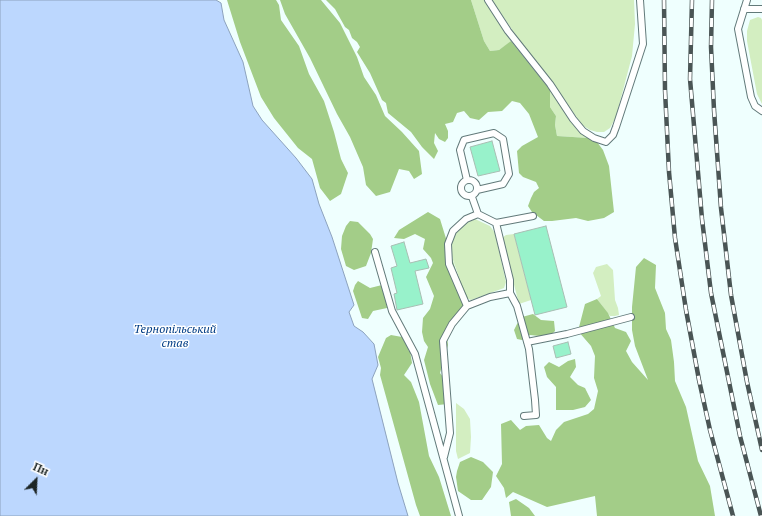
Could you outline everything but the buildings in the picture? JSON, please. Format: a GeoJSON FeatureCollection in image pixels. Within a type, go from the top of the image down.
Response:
{"type":"FeatureCollection","features":[{"type":"Feature","properties":{"kind":"lane"},"geometry":{"type":"LineString","coordinates":[[488,0],[508,31],[550,84],[573,119],[583,131],[594,138],[606,142],[613,136],[643,44],[640,0]]}},
{"type":"Feature","properties":{"kind":"lane"},"geometry":{"type":"LineString","coordinates":[[747,0],[738,29],[751,97],[755,106],[762,111]]}},
{"type":"Feature","properties":{"kind":"lane"},"geometry":{"type":"LineString","coordinates":[[744,9],[762,9]]}},
{"type":"Feature","properties":{"kind":"lane"},"geometry":{"type":"LineString","coordinates":[[467,180],[460,150],[464,140],[494,133],[503,139],[509,174],[503,184],[477,190]]}},
{"type":"Feature","properties":{"kind":"lane"},"geometry":{"type":"LineString","coordinates":[[467,180],[474,181],[478,186],[477,193],[472,197],[465,196],[461,191],[462,184],[467,180]]}},
{"type":"Feature","properties":{"kind":"lane"},"geometry":{"type":"LineString","coordinates":[[472,197],[478,214],[496,223],[533,216]]}},
{"type":"Feature","properties":{"kind":"lane"},"geometry":{"type":"LineString","coordinates":[[467,306],[449,264],[448,244],[453,231],[466,219],[478,214]]}},
{"type":"Feature","properties":{"kind":"lane"},"geometry":{"type":"LineString","coordinates":[[496,223],[510,280],[510,293],[517,306],[527,342],[532,371],[536,415],[524,416]]}},
{"type":"Feature","properties":{"kind":"lane"},"geometry":{"type":"LineString","coordinates":[[375,252],[392,311],[415,354],[460,516]]}},
{"type":"Feature","properties":{"kind":"lane"},"geometry":{"type":"LineString","coordinates":[[444,457],[450,433],[443,341],[452,324],[467,306],[490,297],[510,293]]}},
{"type":"Feature","properties":{"kind":"lane"},"geometry":{"type":"LineString","coordinates":[[527,342],[567,334],[631,317]]}},
{"type":"Feature","properties":{"kind":"green space"},"geometry":{"type":"Polygon","coordinates":[[[227,0],[276,0],[279,5],[281,20],[299,46],[309,74],[324,101],[341,159],[348,173],[341,194],[330,201],[320,188],[312,159],[298,148],[274,118],[261,97],[240,42],[227,0]]]}},
{"type":"Feature","properties":{"kind":"green space"},"geometry":{"type":"Polygon","coordinates":[[[280,0],[321,0],[340,23],[357,57],[364,77],[376,95],[385,116],[419,151],[422,174],[414,179],[409,171],[399,169],[390,192],[376,196],[366,185],[363,167],[350,137],[337,114],[310,58],[285,14],[280,0]]]}},
{"type":"Feature","properties":{"kind":"green space"},"geometry":{"type":"Polygon","coordinates":[[[326,0],[471,0],[484,41],[490,51],[499,50],[511,41],[550,90],[550,107],[556,116],[555,125],[557,136],[588,138],[597,142],[603,150],[609,166],[614,212],[604,218],[588,221],[576,218],[544,221],[532,212],[528,206],[534,192],[539,188],[536,182],[523,177],[519,173],[517,151],[522,146],[538,137],[529,114],[520,103],[512,101],[502,111],[488,112],[479,120],[470,118],[464,111],[457,113],[453,122],[445,124],[448,131],[448,138],[445,142],[439,139],[435,133],[434,143],[438,151],[434,159],[422,147],[411,132],[388,113],[386,103],[382,100],[370,73],[357,52],[360,47],[352,38],[349,30],[345,27],[335,9],[326,0]]]}},
{"type":"Feature","properties":{"kind":"green space"},"geometry":{"type":"Polygon","coordinates":[[[471,0],[484,0],[511,41],[508,44],[499,50],[490,51],[484,41],[471,0]]]}},
{"type":"Feature","properties":{"kind":"green space"},"geometry":{"type":"Polygon","coordinates":[[[492,0],[634,0],[635,24],[632,56],[616,117],[610,128],[604,132],[597,132],[582,125],[555,86],[519,40],[492,0]]]}},
{"type":"Feature","properties":{"kind":"green space"},"geometry":{"type":"Polygon","coordinates":[[[758,17],[762,20],[762,104],[757,94],[747,41],[747,31],[750,20],[758,17]]]}},
{"type":"Feature","properties":{"kind":"green space"},"geometry":{"type":"Polygon","coordinates":[[[550,90],[579,131],[588,138],[557,136],[555,125],[556,116],[550,107],[550,90]]]}},
{"type":"Feature","properties":{"kind":"green space"},"geometry":{"type":"Polygon","coordinates":[[[428,212],[440,219],[456,271],[468,298],[462,309],[446,330],[448,345],[440,373],[449,385],[448,404],[438,405],[430,384],[424,360],[428,347],[424,341],[422,332],[423,318],[430,309],[434,296],[426,277],[433,263],[431,258],[423,249],[425,239],[415,234],[404,239],[394,238],[399,230],[428,212]]]}},
{"type":"Feature","properties":{"kind":"green space"},"geometry":{"type":"Polygon","coordinates":[[[475,219],[490,226],[495,233],[506,282],[504,288],[471,300],[466,298],[451,254],[452,240],[455,232],[460,226],[475,219]]]}},
{"type":"Feature","properties":{"kind":"green space"},"geometry":{"type":"Polygon","coordinates":[[[350,221],[358,222],[373,239],[371,253],[366,266],[354,270],[346,266],[341,249],[342,236],[350,221]]]}},
{"type":"Feature","properties":{"kind":"green space"},"geometry":{"type":"Polygon","coordinates":[[[514,234],[531,300],[519,304],[502,238],[506,235],[514,234]]]}},
{"type":"Feature","properties":{"kind":"green space"},"geometry":{"type":"Polygon","coordinates":[[[644,258],[656,265],[655,288],[665,313],[666,329],[671,340],[675,381],[686,407],[698,461],[710,486],[715,516],[597,516],[595,496],[547,507],[513,492],[506,498],[504,488],[496,476],[502,464],[501,424],[511,420],[520,430],[526,426],[539,425],[547,438],[551,441],[556,430],[564,422],[588,414],[594,409],[598,391],[594,378],[595,356],[591,346],[578,331],[585,304],[597,299],[608,313],[615,328],[626,332],[631,341],[626,351],[632,362],[648,380],[635,346],[632,330],[632,307],[636,267],[644,258]]]}},
{"type":"Feature","properties":{"kind":"green space"},"geometry":{"type":"Polygon","coordinates":[[[607,264],[613,270],[615,300],[619,315],[615,316],[610,316],[597,299],[601,296],[593,273],[596,267],[607,264]]]}},
{"type":"Feature","properties":{"kind":"green space"},"geometry":{"type":"Polygon","coordinates":[[[358,281],[370,288],[382,285],[390,296],[387,308],[373,311],[368,319],[362,318],[353,291],[358,281]]]}},
{"type":"Feature","properties":{"kind":"green space"},"geometry":{"type":"Polygon","coordinates":[[[533,314],[541,320],[554,321],[555,331],[549,337],[530,335],[522,340],[517,339],[514,330],[517,324],[522,317],[533,314]]]}},
{"type":"Feature","properties":{"kind":"green space"},"geometry":{"type":"Polygon","coordinates":[[[391,335],[402,337],[408,345],[408,350],[410,351],[412,363],[404,375],[411,382],[419,402],[429,456],[439,477],[451,516],[420,516],[416,505],[380,375],[381,368],[378,357],[386,338],[391,335]]]}},
{"type":"Feature","properties":{"kind":"green space"},"geometry":{"type":"Polygon","coordinates":[[[575,359],[576,367],[570,377],[578,385],[585,388],[591,400],[585,407],[573,410],[556,410],[556,387],[547,377],[544,367],[549,362],[559,367],[568,361],[575,359]]]}},
{"type":"Feature","properties":{"kind":"green space"},"geometry":{"type":"Polygon","coordinates":[[[456,403],[464,409],[470,419],[471,437],[470,453],[458,459],[456,451],[456,403]]]}},
{"type":"Feature","properties":{"kind":"green space"},"geometry":{"type":"Polygon","coordinates":[[[471,457],[483,462],[493,472],[491,487],[482,500],[471,500],[458,491],[456,477],[460,462],[471,457]]]}},
{"type":"Feature","properties":{"kind":"green space"},"geometry":{"type":"Polygon","coordinates":[[[516,499],[529,508],[535,516],[511,516],[509,502],[516,499]]]}},
{"type":"Feature","properties":{"kind":"water","name":"Тернопільський став"},"geometry":{"type":"Polygon","coordinates":[[[0,0],[216,0],[221,3],[224,20],[243,62],[253,106],[262,120],[296,158],[312,179],[319,204],[332,237],[354,305],[349,312],[354,326],[363,332],[374,344],[378,365],[372,379],[398,483],[408,516],[0,516],[0,0]]]}},
{"type":"Feature","properties":{"kind":"railway"},"geometry":{"type":"LineString","coordinates":[[664,0],[665,90],[669,172],[675,238],[699,380],[710,430],[733,516]]}},
{"type":"Feature","properties":{"kind":"railway"},"geometry":{"type":"LineString","coordinates":[[692,0],[690,79],[702,219],[711,293],[740,436],[761,516]]}},
{"type":"Feature","properties":{"kind":"railway"},"geometry":{"type":"LineString","coordinates":[[712,0],[711,47],[721,208],[731,295],[747,382],[762,450]]}}]}
